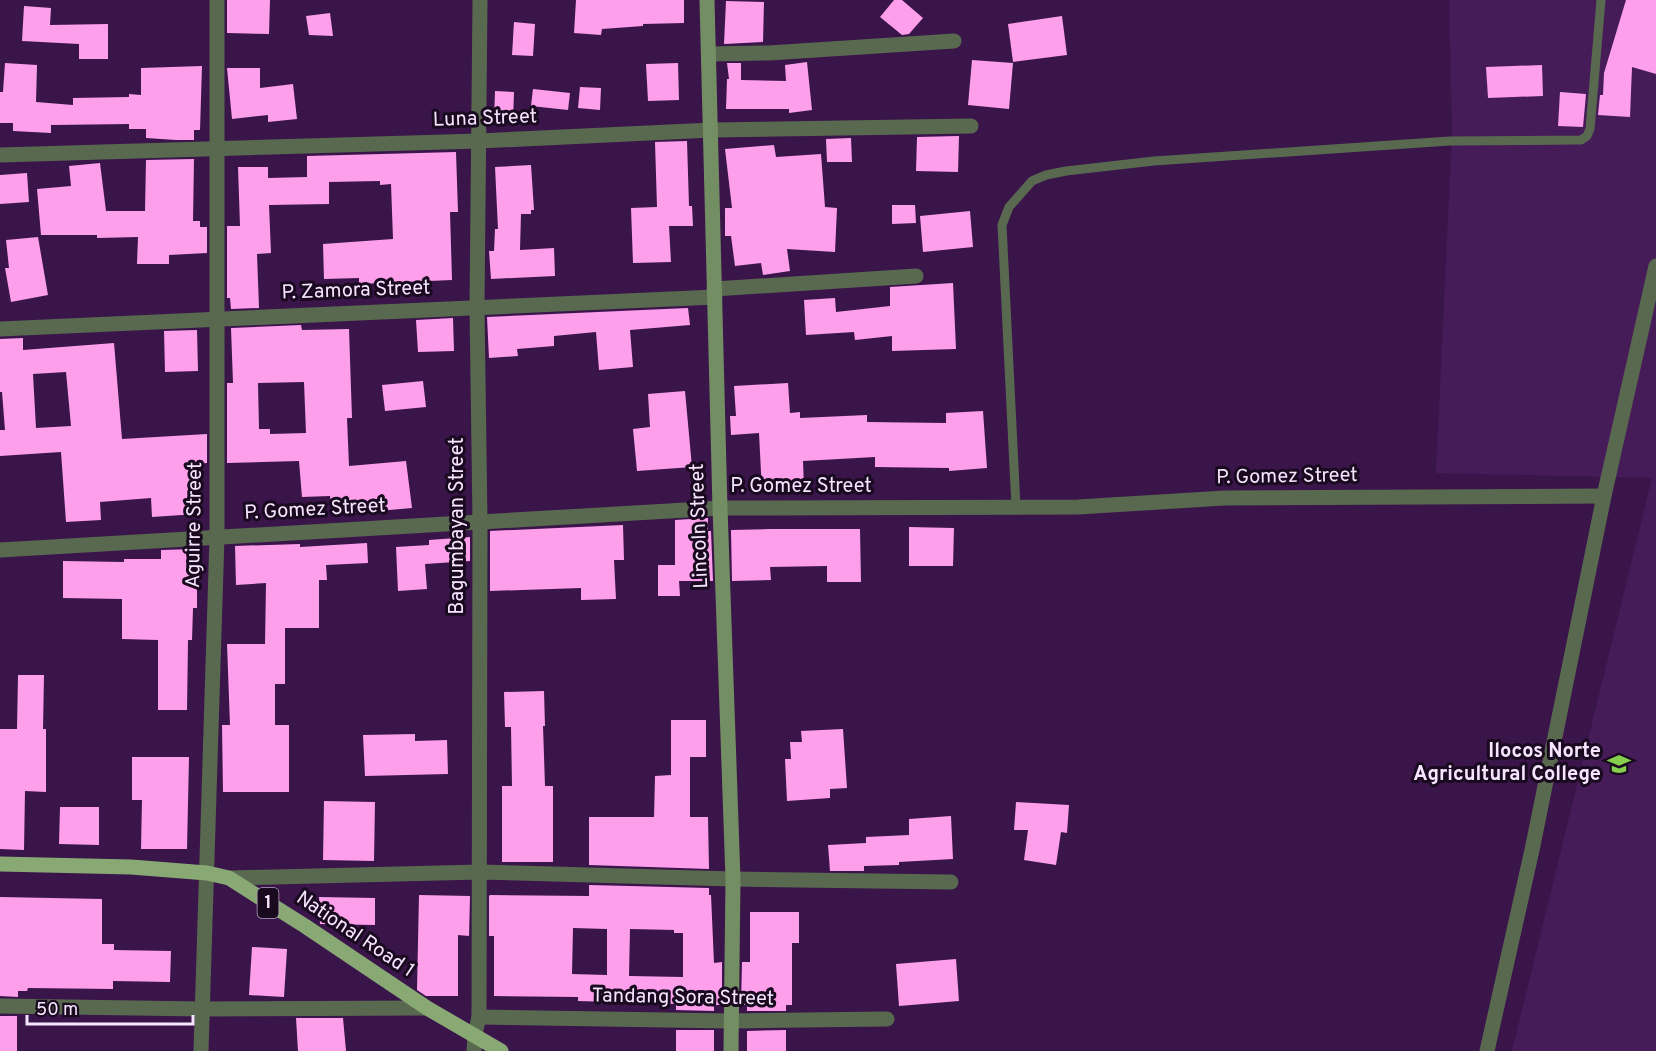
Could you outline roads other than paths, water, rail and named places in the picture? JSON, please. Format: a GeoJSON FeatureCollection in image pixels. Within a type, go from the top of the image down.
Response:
{"type":"FeatureCollection","features":[{"type":"Feature","properties":{"kind":"main road","name":"National Road 1"},"geometry":{"type":"LineString","coordinates":[[0,864],[131,867],[207,873],[229,878],[427,1008],[501,1051]]}},
{"type":"Feature","properties":{"kind":"street","name":"Aguirre Street"},"geometry":{"type":"LineString","coordinates":[[201,1051],[217,537],[217,0]]}},
{"type":"Feature","properties":{"kind":"street","name":"Bagumbayan Street"},"geometry":{"type":"LineString","coordinates":[[474,1051],[479,1017],[480,872],[480,522],[477,307],[480,0]]}},
{"type":"Feature","properties":{"kind":"street","name":"Lincoln Street"},"geometry":{"type":"LineString","coordinates":[[707,0],[720,508],[734,879],[730,1051]]}},
{"type":"Feature","properties":{"kind":"street"},"geometry":{"type":"LineString","coordinates":[[709,54],[769,53],[954,41]]}},
{"type":"Feature","properties":{"kind":"street","name":"Luna Street"},"geometry":{"type":"LineString","coordinates":[[0,155],[479,141],[712,130],[971,126]]}},
{"type":"Feature","properties":{"kind":"street"},"geometry":{"type":"LineString","coordinates":[[1487,1051],[1532,850],[1604,496],[1656,266]]}},
{"type":"Feature","properties":{"kind":"street","name":"P. Zamora Street"},"geometry":{"type":"LineString","coordinates":[[0,329],[477,307],[715,293],[916,276]]}},
{"type":"Feature","properties":{"kind":"street","name":"P. Gomez Street"},"geometry":{"type":"LineString","coordinates":[[0,550],[720,508],[1078,507],[1226,498],[1604,496]]}},
{"type":"Feature","properties":{"kind":"street"},"geometry":{"type":"LineString","coordinates":[[229,878],[480,872],[951,882]]}},
{"type":"Feature","properties":{"kind":"street"},"geometry":{"type":"LineString","coordinates":[[0,1006],[202,1009],[427,1008]]}},
{"type":"Feature","properties":{"kind":"street","name":"Tandang Sora Street"},"geometry":{"type":"LineString","coordinates":[[479,1017],[730,1021],[887,1019]]}},
{"type":"Feature","properties":{"kind":"lane"},"geometry":{"type":"LineString","coordinates":[[1016,507],[1002,225],[1009,207],[1032,181],[1046,175],[1066,171],[1154,161],[1450,141],[1581,140],[1587,136],[1590,129],[1601,0]]}},
{"type":"Feature","properties":{"kind":"place","name":"Ilocos Norte Agricultural College"},"geometry":{"type":"Point","coordinates":[1619,764]}}]}
